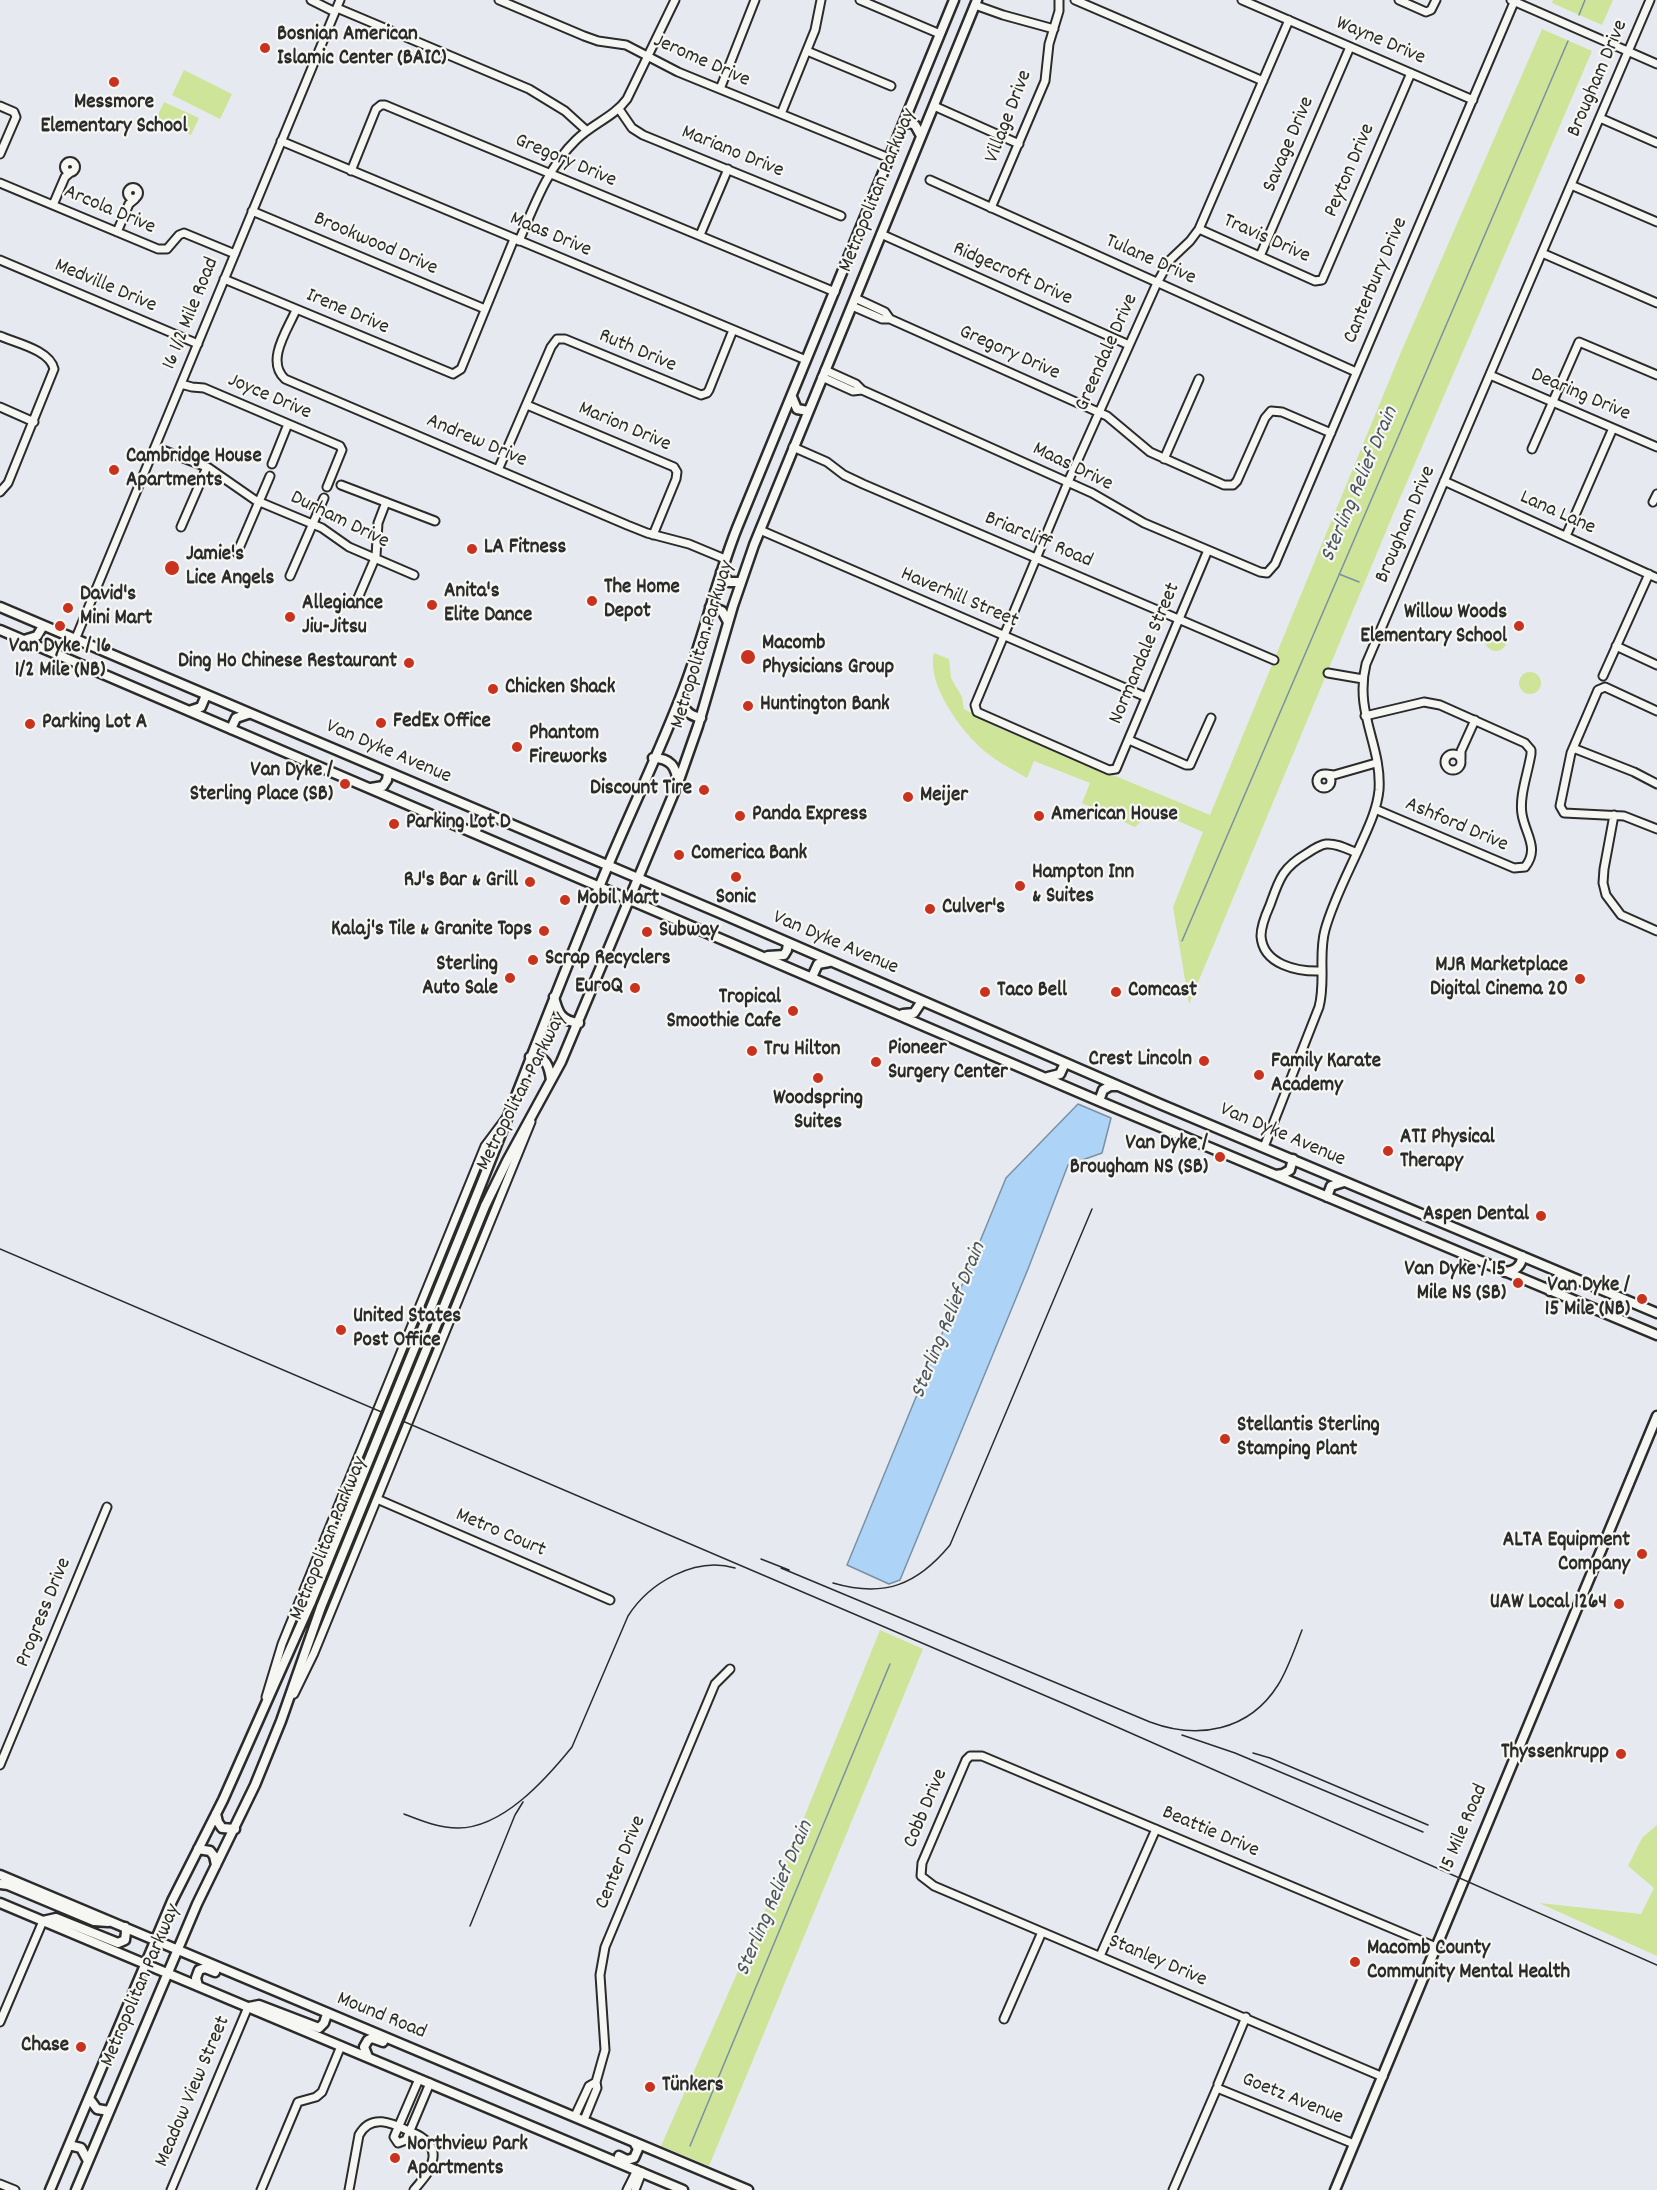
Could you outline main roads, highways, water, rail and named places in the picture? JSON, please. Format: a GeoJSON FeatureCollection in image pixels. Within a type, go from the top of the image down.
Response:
{"type":"FeatureCollection","features":[{"type":"Feature","properties":{"kind":"main road","name":"Metropolitan Parkway"},"geometry":{"type":"LineString","coordinates":[[50,2190],[174,1895],[216,1813],[311,1602],[474,1202],[554,996],[681,695],[698,651],[725,559],[954,0]]}},
{"type":"Feature","properties":{"kind":"main road","name":"Metropolitan Parkway"},"geometry":{"type":"LineString","coordinates":[[76,2190],[177,1949],[255,1785],[285,1712],[321,1607],[485,1206],[579,1023],[678,783],[701,718],[740,582],[976,2]]}},
{"type":"Feature","properties":{"kind":"main road"},"geometry":{"type":"LineString","coordinates":[[903,124],[915,125],[921,137]]}},
{"type":"Feature","properties":{"kind":"main road"},"geometry":{"type":"LineString","coordinates":[[792,396],[797,409],[808,411]]}},
{"type":"Feature","properties":{"kind":"main road"},"geometry":{"type":"LineString","coordinates":[[721,572],[729,582],[740,582]]}},
{"type":"Feature","properties":{"kind":"main road","name":"Van Dyke Avenue"},"geometry":{"type":"LineString","coordinates":[[0,607],[1065,1063],[1657,1313]]}},
{"type":"Feature","properties":{"kind":"main road"},"geometry":{"type":"LineString","coordinates":[[710,607],[722,611],[728,623]]}},
{"type":"Feature","properties":{"kind":"main road"},"geometry":{"type":"LineString","coordinates":[[23,640],[36,636],[43,626]]}},
{"type":"Feature","properties":{"kind":"main road","name":"Van Dyke Avenue"},"geometry":{"type":"LineString","coordinates":[[0,630],[600,885],[1099,1101],[1657,1335]]}},
{"type":"Feature","properties":{"kind":"main road"},"geometry":{"type":"LineString","coordinates":[[188,711],[201,707],[206,695]]}},
{"type":"Feature","properties":{"kind":"main road"},"geometry":{"type":"LineString","coordinates":[[681,695],[686,711],[692,716],[701,718]]}},
{"type":"Feature","properties":{"kind":"main road"},"geometry":{"type":"LineString","coordinates":[[231,729],[237,718],[249,714]]}},
{"type":"Feature","properties":{"kind":"main road"},"geometry":{"type":"LineString","coordinates":[[654,758],[672,763],[678,783]]}},
{"type":"Feature","properties":{"kind":"main road"},"geometry":{"type":"LineString","coordinates":[[368,788],[382,786],[387,780],[388,773]]}},
{"type":"Feature","properties":{"kind":"main road"},"geometry":{"type":"LineString","coordinates":[[475,833],[480,822],[494,818]]}},
{"type":"Feature","properties":{"kind":"main road"},"geometry":{"type":"LineString","coordinates":[[764,956],[783,955],[788,943]]}},
{"type":"Feature","properties":{"kind":"main road"},"geometry":{"type":"LineString","coordinates":[[812,976],[818,964],[832,962]]}},
{"type":"Feature","properties":{"kind":"main road"},"geometry":{"type":"LineString","coordinates":[[554,996],[557,1010],[563,1019],[579,1023]]}},
{"type":"Feature","properties":{"kind":"main road"},"geometry":{"type":"LineString","coordinates":[[900,1014],[914,1013],[922,1001]]}},
{"type":"Feature","properties":{"kind":"main road"},"geometry":{"type":"LineString","coordinates":[[530,1057],[540,1057],[546,1062],[551,1081]]}},
{"type":"Feature","properties":{"kind":"main road"},"geometry":{"type":"LineString","coordinates":[[1045,1077],[1060,1074],[1065,1063]]}},
{"type":"Feature","properties":{"kind":"main road"},"geometry":{"type":"LineString","coordinates":[[1099,1101],[1103,1090],[1110,1086],[1119,1086]]}},
{"type":"Feature","properties":{"kind":"main road"},"geometry":{"type":"LineString","coordinates":[[1275,1175],[1290,1170],[1293,1160]]}},
{"type":"Feature","properties":{"kind":"main road"},"geometry":{"type":"LineString","coordinates":[[1327,1197],[1331,1186],[1338,1182],[1345,1182]]}},
{"type":"Feature","properties":{"kind":"main road"},"geometry":{"type":"LineString","coordinates":[[1505,1272],[1517,1268],[1522,1256]]}},
{"type":"Feature","properties":{"kind":"main road"},"geometry":{"type":"LineString","coordinates":[[1550,1291],[1556,1278],[1568,1276]]}},
{"type":"Feature","properties":{"kind":"main road","name":"15 Mile Road"},"geometry":{"type":"LineString","coordinates":[[1335,2190],[1657,1416]]}},
{"type":"Feature","properties":{"kind":"main road"},"geometry":{"type":"LineString","coordinates":[[216,1813],[222,1827],[235,1829]]}},
{"type":"Feature","properties":{"kind":"main road"},"geometry":{"type":"LineString","coordinates":[[198,1849],[210,1851],[216,1865]]}},
{"type":"Feature","properties":{"kind":"main road","name":"Mound Road"},"geometry":{"type":"LineString","coordinates":[[0,1875],[748,2190]]}},
{"type":"Feature","properties":{"kind":"main road"},"geometry":{"type":"LineString","coordinates":[[0,1884],[8,1885],[94,1921],[115,1922]]}},
{"type":"Feature","properties":{"kind":"main road","name":"Mound Road"},"geometry":{"type":"LineString","coordinates":[[0,1903],[683,2190]]}},
{"type":"Feature","properties":{"kind":"main road"},"geometry":{"type":"LineString","coordinates":[[43,1921],[56,1918],[118,1943],[125,1940],[125,1927]]}},
{"type":"Feature","properties":{"kind":"main road"},"geometry":{"type":"LineString","coordinates":[[198,1986],[198,1972],[205,1968],[295,2005],[311,2007]]}},
{"type":"Feature","properties":{"kind":"main road"},"geometry":{"type":"LineString","coordinates":[[248,2007],[259,2006],[319,2028],[324,2023],[327,2014]]}},
{"type":"Feature","properties":{"kind":"main road"},"geometry":{"type":"LineString","coordinates":[[368,2057],[363,2047],[372,2038],[461,2076],[478,2077]]}},
{"type":"Feature","properties":{"kind":"main road"},"geometry":{"type":"LineString","coordinates":[[89,2098],[97,2109],[109,2111]]}},
{"type":"Feature","properties":{"kind":"main road"},"geometry":{"type":"LineString","coordinates":[[520,2121],[542,2124],[627,2160],[633,2159],[637,2154],[638,2149],[634,2142]]}},
{"type":"Feature","properties":{"kind":"main road"},"geometry":{"type":"LineString","coordinates":[[69,2145],[81,2148],[88,2160]]}},
{"type":"Feature","properties":{"kind":"water"},"geometry":{"type":"Polygon","coordinates":[[[1078,1104],[1111,1118],[1102,1153],[1068,1165],[1028,1269],[900,1580],[889,1584],[847,1565],[1006,1178],[1078,1104]]]}},
{"type":"Feature","properties":{"kind":"waterway","name":"Sterling Relief Drain"},"geometry":{"type":"LineString","coordinates":[[1579,15],[1585,0]]}},
{"type":"Feature","properties":{"kind":"waterway","name":"Sterling Relief Drain"},"geometry":{"type":"LineString","coordinates":[[1182,941],[1568,41]]}},
{"type":"Feature","properties":{"kind":"waterway"},"geometry":{"type":"LineString","coordinates":[[1339,574],[1359,582]]}},
{"type":"Feature","properties":{"kind":"waterway","name":"Sterling Relief Drain"},"geometry":{"type":"LineString","coordinates":[[690,2146],[890,1664]]}},
{"type":"Feature","properties":{"kind":"railway"},"geometry":{"type":"LineString","coordinates":[[833,1583],[868,1589],[898,1585],[925,1570],[950,1545],[1092,1209]]}},
{"type":"Feature","properties":{"kind":"railway"},"geometry":{"type":"LineString","coordinates":[[0,1249],[1067,1705],[1657,1965]]}},
{"type":"Feature","properties":{"kind":"railway"},"geometry":{"type":"LineString","coordinates":[[761,1559],[789,1570]]}},
{"type":"Feature","properties":{"kind":"railway"},"geometry":{"type":"LineString","coordinates":[[404,1814],[424,1822],[451,1828],[475,1826],[491,1820],[522,1800],[550,1773],[572,1747],[628,1616],[637,1604],[661,1583],[689,1569],[720,1565],[735,1568]]}},
{"type":"Feature","properties":{"kind":"railway"},"geometry":{"type":"LineString","coordinates":[[781,1568],[1150,1722],[1186,1730],[1221,1728],[1253,1713],[1278,1685],[1302,1630]]}},
{"type":"Feature","properties":{"kind":"railway"},"geometry":{"type":"LineString","coordinates":[[1182,1735],[1235,1753],[1423,1832]]}},
{"type":"Feature","properties":{"kind":"railway"},"geometry":{"type":"LineString","coordinates":[[1253,1753],[1270,1758],[1428,1825]]}},
{"type":"Feature","properties":{"kind":"railway"},"geometry":{"type":"LineString","coordinates":[[470,1926],[515,1815],[523,1802]]}},
{"type":"Feature","properties":{"kind":"place","name":"Bosnian American Islamic Center (BAIC)"},"geometry":{"type":"Point","coordinates":[265,48]}},
{"type":"Feature","properties":{"kind":"place","name":"Messmore Elementary School"},"geometry":{"type":"Point","coordinates":[114,82]}},
{"type":"Feature","properties":{"kind":"place","name":"Cambridge House Apartments"},"geometry":{"type":"Point","coordinates":[114,470]}},
{"type":"Feature","properties":{"kind":"place","name":"LA Fitness"},"geometry":{"type":"Point","coordinates":[472,549]}},
{"type":"Feature","properties":{"kind":"place","name":"Jamie's Lice Angels"},"geometry":{"type":"Point","coordinates":[172,568]}},
{"type":"Feature","properties":{"kind":"place","name":"The Home Depot"},"geometry":{"type":"Point","coordinates":[592,601]}},
{"type":"Feature","properties":{"kind":"place","name":"Anita's Elite Dance"},"geometry":{"type":"Point","coordinates":[432,605]}},
{"type":"Feature","properties":{"kind":"place","name":"David's Mini Mart"},"geometry":{"type":"Point","coordinates":[68,608]}},
{"type":"Feature","properties":{"kind":"place","name":"Allegiance Jiu-Jitsu"},"geometry":{"type":"Point","coordinates":[290,617]}},
{"type":"Feature","properties":{"kind":"place","name":"Van Dyke / 16 1/2 Mile (NB)"},"geometry":{"type":"Point","coordinates":[60,626]}},
{"type":"Feature","properties":{"kind":"place","name":"Willow Woods Elementary School"},"geometry":{"type":"Point","coordinates":[1519,626]}},
{"type":"Feature","properties":{"kind":"place","name":"Macomb Physicians Group"},"geometry":{"type":"Point","coordinates":[748,657]}},
{"type":"Feature","properties":{"kind":"place","name":"Ding Ho Chinese Restaurant"},"geometry":{"type":"Point","coordinates":[409,663]}},
{"type":"Feature","properties":{"kind":"place","name":"Chicken Shack"},"geometry":{"type":"Point","coordinates":[493,689]}},
{"type":"Feature","properties":{"kind":"place","name":"Huntington Bank"},"geometry":{"type":"Point","coordinates":[748,706]}},
{"type":"Feature","properties":{"kind":"place","name":"FedEx Office"},"geometry":{"type":"Point","coordinates":[381,723]}},
{"type":"Feature","properties":{"kind":"place","name":"Parking Lot A"},"geometry":{"type":"Point","coordinates":[30,724]}},
{"type":"Feature","properties":{"kind":"place","name":"Phantom Fireworks"},"geometry":{"type":"Point","coordinates":[517,747]}},
{"type":"Feature","properties":{"kind":"place","name":"Van Dyke / Sterling Place (SB)"},"geometry":{"type":"Point","coordinates":[345,784]}},
{"type":"Feature","properties":{"kind":"place","name":"Discount Tire"},"geometry":{"type":"Point","coordinates":[704,790]}},
{"type":"Feature","properties":{"kind":"place","name":"Meijer"},"geometry":{"type":"Point","coordinates":[908,797]}},
{"type":"Feature","properties":{"kind":"place","name":"Panda Express"},"geometry":{"type":"Point","coordinates":[740,816]}},
{"type":"Feature","properties":{"kind":"place","name":"American House"},"geometry":{"type":"Point","coordinates":[1039,816]}},
{"type":"Feature","properties":{"kind":"place","name":"Parking Lot D"},"geometry":{"type":"Point","coordinates":[394,824]}},
{"type":"Feature","properties":{"kind":"place","name":"Comerica Bank"},"geometry":{"type":"Point","coordinates":[679,855]}},
{"type":"Feature","properties":{"kind":"place","name":"Sonic"},"geometry":{"type":"Point","coordinates":[736,877]}},
{"type":"Feature","properties":{"kind":"place","name":"RJ's Bar & Grill"},"geometry":{"type":"Point","coordinates":[530,882]}},
{"type":"Feature","properties":{"kind":"place","name":"Hampton Inn & Suites"},"geometry":{"type":"Point","coordinates":[1020,886]}},
{"type":"Feature","properties":{"kind":"place","name":"Mobil Mart"},"geometry":{"type":"Point","coordinates":[565,900]}},
{"type":"Feature","properties":{"kind":"place","name":"Culver's"},"geometry":{"type":"Point","coordinates":[930,909]}},
{"type":"Feature","properties":{"kind":"place","name":"Kalaj's Tile & Granite Tops"},"geometry":{"type":"Point","coordinates":[544,931]}},
{"type":"Feature","properties":{"kind":"place","name":"Subway"},"geometry":{"type":"Point","coordinates":[647,932]}},
{"type":"Feature","properties":{"kind":"place","name":"Scrap Recyclers"},"geometry":{"type":"Point","coordinates":[533,960]}},
{"type":"Feature","properties":{"kind":"place","name":"Sterling Auto Sale"},"geometry":{"type":"Point","coordinates":[510,978]}},
{"type":"Feature","properties":{"kind":"place","name":"MJR Marketplace Digital Cinema 20"},"geometry":{"type":"Point","coordinates":[1580,979]}},
{"type":"Feature","properties":{"kind":"place","name":"EuroQ"},"geometry":{"type":"Point","coordinates":[635,988]}},
{"type":"Feature","properties":{"kind":"place","name":"Taco Bell"},"geometry":{"type":"Point","coordinates":[985,992]}},
{"type":"Feature","properties":{"kind":"place","name":"Comcast"},"geometry":{"type":"Point","coordinates":[1116,992]}},
{"type":"Feature","properties":{"kind":"place","name":"Tropical Smoothie Cafe"},"geometry":{"type":"Point","coordinates":[793,1011]}},
{"type":"Feature","properties":{"kind":"place","name":"Tru Hilton"},"geometry":{"type":"Point","coordinates":[752,1051]}},
{"type":"Feature","properties":{"kind":"place","name":"Crest Lincoln"},"geometry":{"type":"Point","coordinates":[1204,1061]}},
{"type":"Feature","properties":{"kind":"place","name":"Pioneer Surgery Center"},"geometry":{"type":"Point","coordinates":[876,1062]}},
{"type":"Feature","properties":{"kind":"place","name":"Family Karate Academy"},"geometry":{"type":"Point","coordinates":[1259,1075]}},
{"type":"Feature","properties":{"kind":"place","name":"Woodspring Suites"},"geometry":{"type":"Point","coordinates":[818,1078]}},
{"type":"Feature","properties":{"kind":"place","name":"ATI Physical Therapy"},"geometry":{"type":"Point","coordinates":[1388,1151]}},
{"type":"Feature","properties":{"kind":"place","name":"Van Dyke / Brougham NS (SB)"},"geometry":{"type":"Point","coordinates":[1220,1157]}},
{"type":"Feature","properties":{"kind":"place","name":"Aspen Dental"},"geometry":{"type":"Point","coordinates":[1541,1216]}},
{"type":"Feature","properties":{"kind":"place","name":"Van Dyke / 15 Mile NS (SB)"},"geometry":{"type":"Point","coordinates":[1518,1283]}},
{"type":"Feature","properties":{"kind":"place","name":"Van Dyke / 15 Mile (NB)"},"geometry":{"type":"Point","coordinates":[1642,1299]}},
{"type":"Feature","properties":{"kind":"place","name":"United States Post Office"},"geometry":{"type":"Point","coordinates":[341,1330]}},
{"type":"Feature","properties":{"kind":"place","name":"Stellantis Sterling Stamping Plant"},"geometry":{"type":"Point","coordinates":[1225,1439]}},
{"type":"Feature","properties":{"kind":"place","name":"ALTA Equipment Company"},"geometry":{"type":"Point","coordinates":[1642,1554]}},
{"type":"Feature","properties":{"kind":"place","name":"UAW Local 1264"},"geometry":{"type":"Point","coordinates":[1619,1604]}},
{"type":"Feature","properties":{"kind":"place","name":"Thyssenkrupp"},"geometry":{"type":"Point","coordinates":[1621,1754]}},
{"type":"Feature","properties":{"kind":"place","name":"Macomb County Community Mental Health"},"geometry":{"type":"Point","coordinates":[1355,1962]}},
{"type":"Feature","properties":{"kind":"place","name":"Chase"},"geometry":{"type":"Point","coordinates":[81,2047]}},
{"type":"Feature","properties":{"kind":"place","name":"Tünkers"},"geometry":{"type":"Point","coordinates":[650,2087]}},
{"type":"Feature","properties":{"kind":"place","name":"Northview Park Apartments"},"geometry":{"type":"Point","coordinates":[395,2158]}}]}
